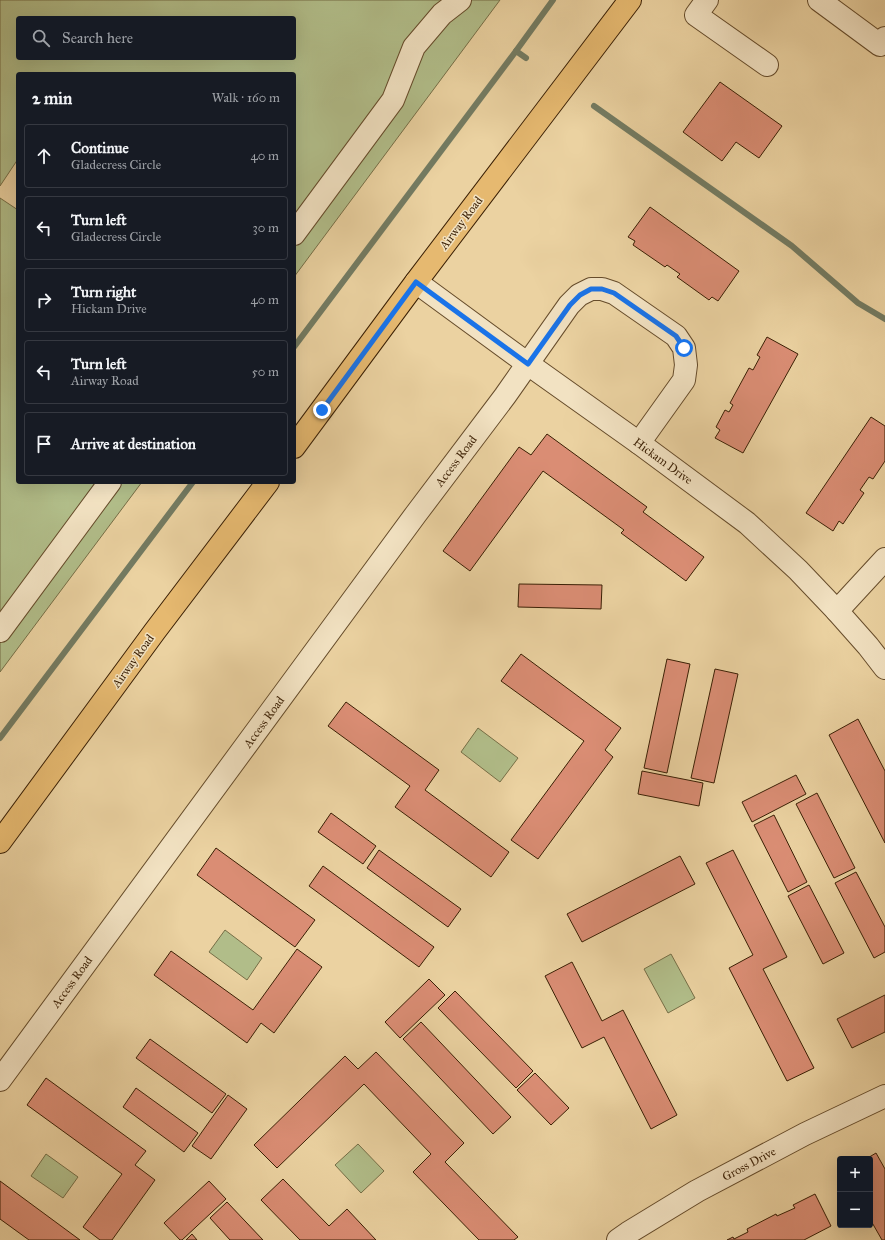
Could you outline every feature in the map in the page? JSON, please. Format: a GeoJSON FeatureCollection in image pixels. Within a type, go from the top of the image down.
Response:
{"type":"FeatureCollection","features":[{"type":"Feature","properties":{"kind":"main road","name":"Airway Road"},"geometry":{"type":"LineString","coordinates":[[296,444],[416,282],[630,0]]}},
{"type":"Feature","properties":{"kind":"main road","name":"Airway Road"},"geometry":{"type":"LineString","coordinates":[[0,842],[155,631],[266,484]]}},
{"type":"Feature","properties":{"kind":"street"},"geometry":{"type":"LineString","coordinates":[[296,231],[393,100],[414,47],[442,14],[460,0]]}},
{"type":"Feature","properties":{"kind":"street"},"geometry":{"type":"LineString","coordinates":[[707,0],[696,15],[767,64]]}},
{"type":"Feature","properties":{"kind":"street"},"geometry":{"type":"LineString","coordinates":[[819,0],[880,45],[885,38]]}},
{"type":"Feature","properties":{"kind":"street","name":"Hickam Drive"},"geometry":{"type":"LineString","coordinates":[[416,282],[747,523],[798,570],[837,611],[885,668]]}},
{"type":"Feature","properties":{"kind":"street","name":"Access Road"},"geometry":{"type":"LineString","coordinates":[[0,1080],[570,305],[580,295],[591,289],[602,289],[614,293],[676,336],[684,348],[686,365],[684,380],[639,443]]}},
{"type":"Feature","properties":{"kind":"street"},"geometry":{"type":"LineString","coordinates":[[0,631],[109,484]]}},
{"type":"Feature","properties":{"kind":"street"},"geometry":{"type":"LineString","coordinates":[[837,611],[885,559]]}},
{"type":"Feature","properties":{"kind":"street","name":"Gross Drive"},"geometry":{"type":"LineString","coordinates":[[618,1240],[697,1191],[805,1134],[885,1096]]}},
{"type":"Feature","properties":{"kind":"green space"},"geometry":{"type":"Polygon","coordinates":[[[0,0],[445,0],[380,107],[296,219],[296,72],[16,72],[16,162],[0,186],[0,0]]]}},
{"type":"Feature","properties":{"kind":"green space"},"geometry":{"type":"Polygon","coordinates":[[[465,0],[500,0],[296,274],[296,243],[398,107],[417,53],[465,0]]]}},
{"type":"Feature","properties":{"kind":"green space"},"geometry":{"type":"Polygon","coordinates":[[[0,198],[16,209],[16,484],[99,484],[0,616],[0,198]]]}},
{"type":"Feature","properties":{"kind":"green space"},"geometry":{"type":"Polygon","coordinates":[[[117,484],[141,484],[0,672],[0,640],[117,484]]]}},
{"type":"Feature","properties":{"kind":"green space"},"geometry":{"type":"Polygon","coordinates":[[[478,728],[518,758],[500,782],[461,752],[478,728]]]}},
{"type":"Feature","properties":{"kind":"green space"},"geometry":{"type":"Polygon","coordinates":[[[225,930],[262,958],[247,980],[209,952],[225,930]]]}},
{"type":"Feature","properties":{"kind":"green space"},"geometry":{"type":"Polygon","coordinates":[[[671,954],[695,998],[668,1013],[644,969],[671,954]]]}},
{"type":"Feature","properties":{"kind":"green space"},"geometry":{"type":"Polygon","coordinates":[[[358,1144],[384,1171],[361,1193],[335,1165],[358,1144]]]}},
{"type":"Feature","properties":{"kind":"green space"},"geometry":{"type":"Polygon","coordinates":[[[46,1154],[78,1177],[63,1198],[31,1176],[46,1154]]]}},
{"type":"Feature","properties":{"kind":"building"},"geometry":{"type":"Polygon","coordinates":[[[720,82],[782,126],[759,158],[736,142],[722,161],[683,132],[720,82]]]}},
{"type":"Feature","properties":{"kind":"building"},"geometry":{"type":"Polygon","coordinates":[[[650,207],[739,271],[718,301],[712,297],[709,300],[677,277],[680,274],[667,265],[665,267],[633,245],[635,241],[628,237],[650,207]]]}},
{"type":"Feature","properties":{"kind":"building"},"geometry":{"type":"Polygon","coordinates":[[[767,337],[798,354],[743,453],[715,438],[720,430],[716,427],[725,410],[729,412],[733,405],[730,403],[749,368],[753,370],[760,357],[757,355],[767,337]]]}},
{"type":"Feature","properties":{"kind":"building"},"geometry":{"type":"Polygon","coordinates":[[[871,417],[885,426],[885,461],[873,479],[869,477],[860,490],[864,493],[843,524],[839,521],[833,531],[806,513],[871,417]]]}},
{"type":"Feature","properties":{"kind":"building"},"geometry":{"type":"Polygon","coordinates":[[[547,434],[647,507],[643,512],[704,557],[686,581],[621,533],[624,530],[543,471],[470,571],[443,551],[519,447],[531,455],[547,434]]]}},
{"type":"Feature","properties":{"kind":"building"},"geometry":{"type":"Polygon","coordinates":[[[519,584],[602,585],[601,609],[518,607],[519,584]]]}},
{"type":"Feature","properties":{"kind":"building"},"geometry":{"type":"Polygon","coordinates":[[[521,654],[621,728],[605,750],[613,757],[538,859],[511,840],[584,741],[501,681],[521,654]]]}},
{"type":"Feature","properties":{"kind":"building"},"geometry":{"type":"Polygon","coordinates":[[[667,659],[690,664],[667,773],[644,768],[667,659]]]}},
{"type":"Feature","properties":{"kind":"building"},"geometry":{"type":"Polygon","coordinates":[[[715,669],[738,674],[714,783],[691,778],[715,669]]]}},
{"type":"Feature","properties":{"kind":"building"},"geometry":{"type":"Polygon","coordinates":[[[346,702],[439,770],[425,790],[509,852],[491,877],[395,807],[410,786],[328,726],[346,702]]]}},
{"type":"Feature","properties":{"kind":"building"},"geometry":{"type":"Polygon","coordinates":[[[858,719],[885,771],[885,843],[829,735],[858,719]]]}},
{"type":"Feature","properties":{"kind":"building"},"geometry":{"type":"Polygon","coordinates":[[[642,771],[703,783],[699,806],[638,794],[642,771]]]}},
{"type":"Feature","properties":{"kind":"building"},"geometry":{"type":"Polygon","coordinates":[[[796,775],[806,794],[752,822],[742,802],[796,775]]]}},
{"type":"Feature","properties":{"kind":"building"},"geometry":{"type":"Polygon","coordinates":[[[817,793],[855,868],[834,878],[796,804],[817,793]]]}},
{"type":"Feature","properties":{"kind":"building"},"geometry":{"type":"Polygon","coordinates":[[[331,813],[376,846],[363,864],[318,832],[331,813]]]}},
{"type":"Feature","properties":{"kind":"building"},"geometry":{"type":"Polygon","coordinates":[[[774,815],[807,882],[788,892],[754,825],[774,815]]]}},
{"type":"Feature","properties":{"kind":"building"},"geometry":{"type":"Polygon","coordinates":[[[216,848],[315,920],[295,947],[197,875],[216,848]]]}},
{"type":"Feature","properties":{"kind":"building"},"geometry":{"type":"Polygon","coordinates":[[[379,850],[461,909],[448,927],[367,868],[379,850]]]}},
{"type":"Feature","properties":{"kind":"building"},"geometry":{"type":"Polygon","coordinates":[[[733,850],[787,957],[763,969],[814,1068],[787,1081],[729,968],[753,955],[706,863],[733,850]]]}},
{"type":"Feature","properties":{"kind":"building"},"geometry":{"type":"Polygon","coordinates":[[[680,856],[695,884],[582,942],[567,914],[680,856]]]}},
{"type":"Feature","properties":{"kind":"building"},"geometry":{"type":"Polygon","coordinates":[[[323,866],[434,947],[419,967],[309,886],[323,866]]]}},
{"type":"Feature","properties":{"kind":"building"},"geometry":{"type":"Polygon","coordinates":[[[856,872],[885,927],[885,952],[874,958],[835,883],[856,872]]]}},
{"type":"Feature","properties":{"kind":"building"},"geometry":{"type":"Polygon","coordinates":[[[809,885],[844,953],[823,964],[788,896],[809,885]]]}},
{"type":"Feature","properties":{"kind":"building"},"geometry":{"type":"Polygon","coordinates":[[[297,949],[322,967],[274,1033],[261,1023],[247,1043],[154,975],[171,951],[253,1010],[297,949]]]}},
{"type":"Feature","properties":{"kind":"building"},"geometry":{"type":"Polygon","coordinates":[[[572,962],[602,1021],[623,1010],[677,1115],[651,1129],[604,1037],[582,1048],[545,976],[572,962]]]}},
{"type":"Feature","properties":{"kind":"building"},"geometry":{"type":"Polygon","coordinates":[[[429,979],[445,995],[400,1038],[385,1022],[429,979]]]}},
{"type":"Feature","properties":{"kind":"building"},"geometry":{"type":"Polygon","coordinates":[[[455,991],[533,1071],[516,1088],[438,1008],[455,991]]]}},
{"type":"Feature","properties":{"kind":"building"},"geometry":{"type":"Polygon","coordinates":[[[885,995],[885,1032],[852,1048],[837,1019],[885,995]]]}},
{"type":"Feature","properties":{"kind":"building"},"geometry":{"type":"Polygon","coordinates":[[[421,1022],[511,1117],[493,1134],[403,1039],[421,1022]]]}},
{"type":"Feature","properties":{"kind":"building"},"geometry":{"type":"Polygon","coordinates":[[[150,1039],[226,1094],[212,1113],[136,1058],[150,1039]]]}},
{"type":"Feature","properties":{"kind":"building"},"geometry":{"type":"Polygon","coordinates":[[[376,1052],[464,1143],[445,1162],[518,1237],[514,1240],[479,1240],[413,1172],[431,1154],[364,1084],[277,1168],[254,1145],[345,1056],[358,1069],[376,1052]]]}},
{"type":"Feature","properties":{"kind":"building"},"geometry":{"type":"Polygon","coordinates":[[[535,1073],[569,1108],[551,1125],[517,1090],[535,1073]]]}},
{"type":"Feature","properties":{"kind":"building"},"geometry":{"type":"Polygon","coordinates":[[[46,1078],[146,1151],[135,1165],[155,1180],[112,1240],[100,1240],[83,1227],[122,1174],[27,1105],[46,1078]]]}},
{"type":"Feature","properties":{"kind":"building"},"geometry":{"type":"Polygon","coordinates":[[[136,1088],[198,1133],[184,1152],[123,1107],[136,1088]]]}},
{"type":"Feature","properties":{"kind":"building"},"geometry":{"type":"Polygon","coordinates":[[[228,1095],[247,1109],[211,1159],[192,1146],[228,1095]]]}},
{"type":"Feature","properties":{"kind":"building"},"geometry":{"type":"Polygon","coordinates":[[[876,1153],[885,1169],[885,1240],[882,1240],[873,1224],[873,1156],[871,1156],[876,1153]]]}},
{"type":"Feature","properties":{"kind":"building"},"geometry":{"type":"Polygon","coordinates":[[[283,1179],[329,1226],[347,1209],[376,1240],[300,1240],[261,1200],[283,1179]]]}},
{"type":"Feature","properties":{"kind":"building"},"geometry":{"type":"Polygon","coordinates":[[[0,1181],[80,1240],[29,1240],[0,1219],[0,1181]]]}},
{"type":"Feature","properties":{"kind":"building"},"geometry":{"type":"Polygon","coordinates":[[[209,1181],[226,1199],[182,1240],[180,1240],[164,1223],[209,1181]]]}},
{"type":"Feature","properties":{"kind":"building"},"geometry":{"type":"Polygon","coordinates":[[[815,1194],[831,1226],[804,1240],[727,1240],[733,1237],[734,1239],[748,1232],[747,1229],[776,1214],[777,1216],[795,1208],[793,1205],[815,1194]]]}},
{"type":"Feature","properties":{"kind":"building"},"geometry":{"type":"Polygon","coordinates":[[[227,1202],[263,1240],[230,1240],[210,1218],[227,1202]]]}},
{"type":"Feature","properties":{"kind":"building"},"geometry":{"type":"Polygon","coordinates":[[[192,1234],[197,1240],[186,1240],[192,1234]]]}},
{"type":"Feature","properties":{"kind":"waterway"},"geometry":{"type":"LineString","coordinates":[[516,51],[553,0]]}},
{"type":"Feature","properties":{"kind":"waterway"},"geometry":{"type":"LineString","coordinates":[[296,344],[516,51],[526,58]]}},
{"type":"Feature","properties":{"kind":"waterway"},"geometry":{"type":"LineString","coordinates":[[594,106],[792,246],[858,303],[885,319]]}},
{"type":"Feature","properties":{"kind":"waterway"},"geometry":{"type":"LineString","coordinates":[[0,738],[191,484]]}},
{"type":"Feature","properties":{"kind":"route"},"geometry":{"type":"LineString","coordinates":[[322,410],[416,282],[528,364],[570,305],[580,295],[591,289],[602,289],[614,293],[676,336],[684,348]]}}]}
